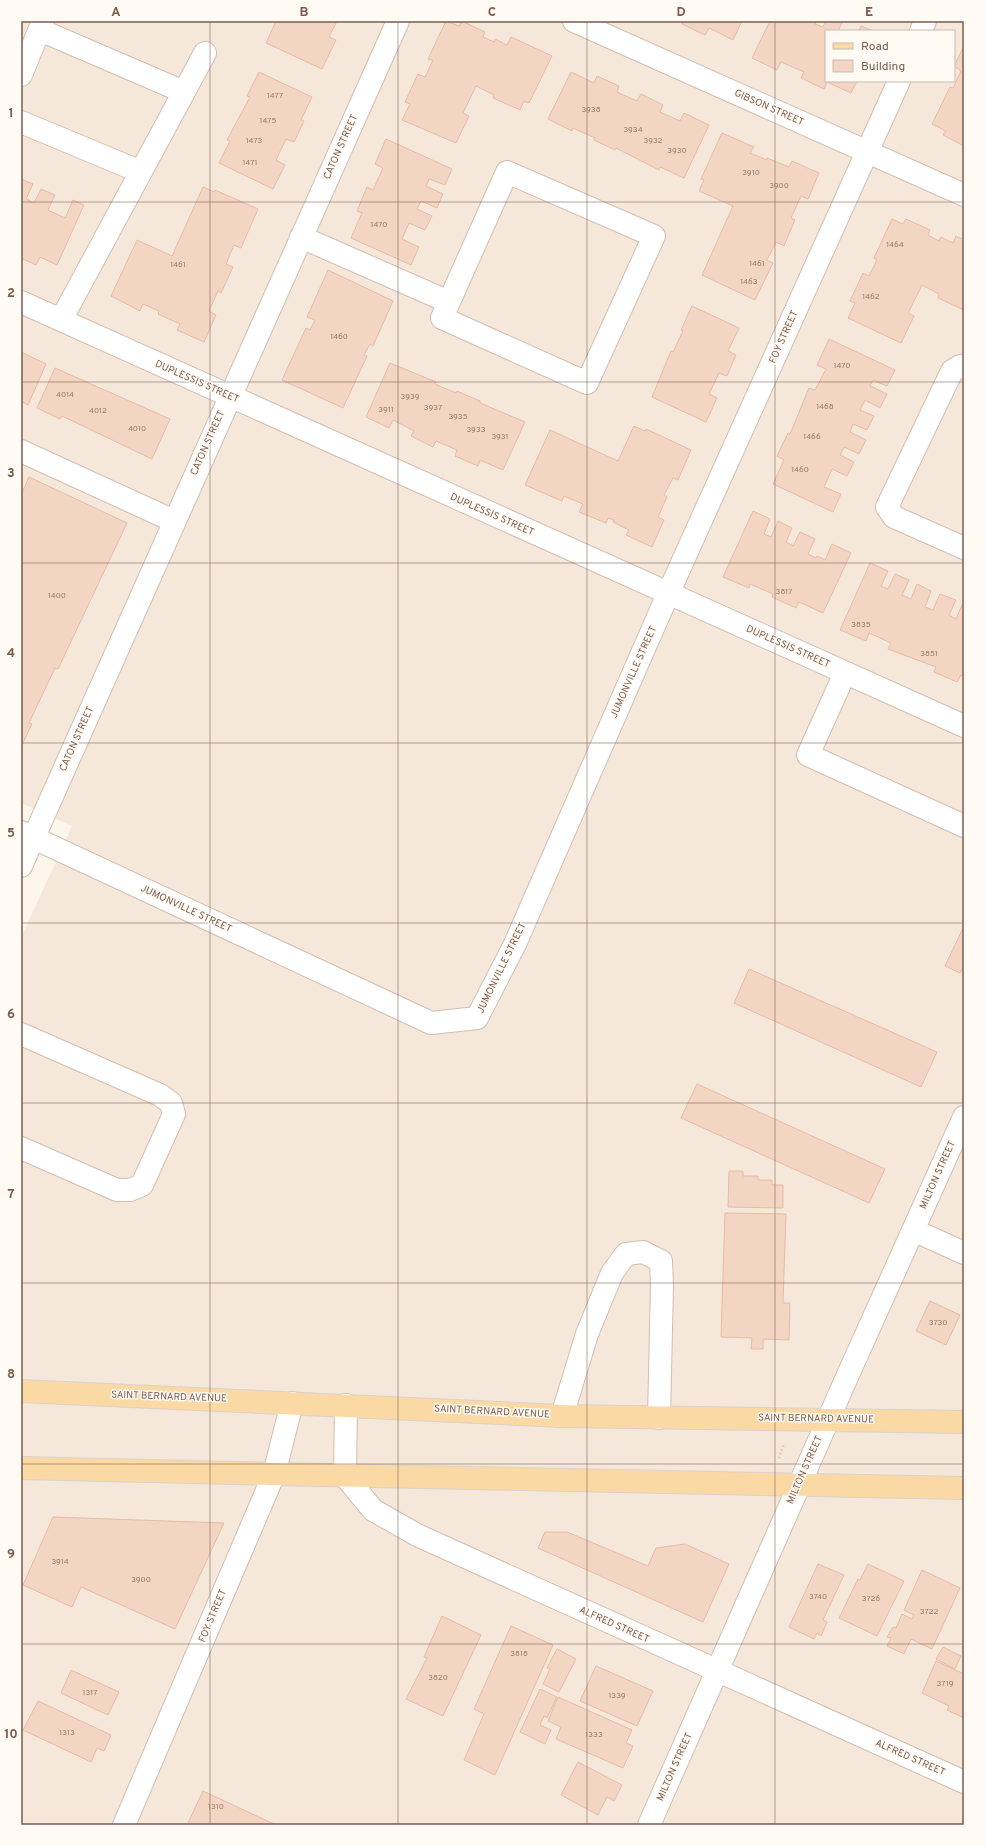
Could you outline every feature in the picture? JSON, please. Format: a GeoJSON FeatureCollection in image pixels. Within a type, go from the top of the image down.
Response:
{"type":"FeatureCollection","features":[{"type":"Feature","properties":{"kind":"main road","name":"SAINT BERNARD AVENUE"},"geometry":{"type":"LineString","coordinates":[[21,1391],[562,1416],[964,1422]]}},
{"type":"Feature","properties":{"kind":"main road"},"geometry":{"type":"LineString","coordinates":[[21,1468],[964,1488]]}},
{"type":"Feature","properties":{"kind":"street","name":"CATON STREET"},"geometry":{"type":"LineString","coordinates":[[21,866],[27,835],[174,521],[398,21]]}},
{"type":"Feature","properties":{"kind":"street","name":"GIBSON STREET"},"geometry":{"type":"LineString","coordinates":[[574,21],[964,195]]}},
{"type":"Feature","properties":{"kind":"street"},"geometry":{"type":"LineString","coordinates":[[922,30],[926,21]]}},
{"type":"Feature","properties":{"kind":"street"},"geometry":{"type":"LineString","coordinates":[[21,75],[41,26],[184,92]]}},
{"type":"Feature","properties":{"kind":"street"},"geometry":{"type":"LineString","coordinates":[[62,320],[205,53]]}},
{"type":"Feature","properties":{"kind":"street","name":"FOY STREET"},"geometry":{"type":"LineString","coordinates":[[668,594],[899,82]]}},
{"type":"Feature","properties":{"kind":"street"},"geometry":{"type":"LineString","coordinates":[[21,122],[141,172]]}},
{"type":"Feature","properties":{"kind":"street"},"geometry":{"type":"LineString","coordinates":[[507,172],[654,236],[587,384],[442,318],[449,302],[507,172]]}},
{"type":"Feature","properties":{"kind":"street"},"geometry":{"type":"LineString","coordinates":[[301,237],[449,302]]}},
{"type":"Feature","properties":{"kind":"street","name":"DUPLESSIS STREET"},"geometry":{"type":"LineString","coordinates":[[21,302],[964,726]]}},
{"type":"Feature","properties":{"kind":"street"},"geometry":{"type":"LineString","coordinates":[[964,368],[960,366],[952,370],[887,507],[894,517],[964,548]]}},
{"type":"Feature","properties":{"kind":"street"},"geometry":{"type":"LineString","coordinates":[[21,451],[174,521]]}},
{"type":"Feature","properties":{"kind":"street","name":"JUMONVILLE STREET"},"geometry":{"type":"LineString","coordinates":[[27,835],[431,1023],[477,1018],[515,944],[668,594]]}},
{"type":"Feature","properties":{"kind":"street"},"geometry":{"type":"LineString","coordinates":[[845,673],[808,755],[964,826]]}},
{"type":"Feature","properties":{"kind":"street"},"geometry":{"type":"LineString","coordinates":[[21,1034],[160,1095],[171,1103],[174,1114],[142,1185],[130,1190],[117,1190],[21,1148]]}},
{"type":"Feature","properties":{"kind":"street","name":"MILTON STREET"},"geometry":{"type":"LineString","coordinates":[[649,1825],[828,1419],[964,1117]]}},
{"type":"Feature","properties":{"kind":"street"},"geometry":{"type":"LineString","coordinates":[[913,1230],[964,1253]]}},
{"type":"Feature","properties":{"kind":"street"},"geometry":{"type":"LineString","coordinates":[[562,1416],[587,1334],[612,1272],[626,1254],[643,1252],[661,1261],[662,1285],[659,1418]]}},
{"type":"Feature","properties":{"kind":"street","name":"FOY STREET"},"geometry":{"type":"LineString","coordinates":[[124,1825],[274,1474],[292,1403]]}},
{"type":"Feature","properties":{"kind":"street"},"geometry":{"type":"LineString","coordinates":[[345,1476],[346,1405]]}},
{"type":"Feature","properties":{"kind":"street","name":"ALFRED STREET"},"geometry":{"type":"LineString","coordinates":[[345,1476],[373,1510],[416,1535],[717,1672],[964,1782]]}},
{"type":"Feature","properties":{"kind":"shaded area"},"geometry":{"type":"Polygon","coordinates":[[[21,21],[964,21],[964,1825],[21,1825],[21,938],[72,826],[21,803],[21,21]]]}},
{"type":"Feature","properties":{"kind":"building"},"geometry":{"type":"Polygon","coordinates":[[[276,21],[337,21],[329,37],[336,40],[322,69],[266,43],[276,21]]]}},
{"type":"Feature","properties":{"kind":"building"},"geometry":{"type":"Polygon","coordinates":[[[446,21],[459,26],[462,21],[485,32],[483,37],[494,42],[495,39],[507,45],[511,37],[552,56],[529,103],[524,101],[520,110],[493,98],[494,95],[476,86],[463,113],[469,116],[456,143],[402,120],[410,104],[405,102],[418,74],[425,77],[433,60],[428,59],[446,21]]]}},
{"type":"Feature","properties":{"kind":"building"},"geometry":{"type":"Polygon","coordinates":[[[683,21],[742,21],[733,40],[709,28],[705,35],[682,24],[683,21]]]}},
{"type":"Feature","properties":{"kind":"building"},"geometry":{"type":"Polygon","coordinates":[[[770,21],[816,21],[815,24],[823,27],[826,21],[843,21],[838,30],[825,30],[825,82],[827,82],[824,89],[801,78],[804,72],[781,62],[777,70],[752,58],[770,21]]]}},
{"type":"Feature","properties":{"kind":"building"},"geometry":{"type":"Polygon","coordinates":[[[861,26],[871,30],[859,30],[861,26]]]}},
{"type":"Feature","properties":{"kind":"building"},"geometry":{"type":"Polygon","coordinates":[[[964,46],[964,146],[943,135],[946,131],[932,124],[950,87],[953,88],[961,71],[955,67],[964,46]]]}},
{"type":"Feature","properties":{"kind":"building"},"geometry":{"type":"Polygon","coordinates":[[[259,72],[312,97],[301,120],[304,121],[294,142],[286,139],[276,160],[285,165],[273,189],[219,163],[230,141],[227,140],[250,97],[247,96],[259,72]]]}},
{"type":"Feature","properties":{"kind":"building"},"geometry":{"type":"Polygon","coordinates":[[[571,72],[594,83],[597,76],[619,86],[617,92],[637,101],[641,94],[663,105],[660,112],[680,121],[684,113],[709,125],[684,178],[660,167],[659,170],[616,148],[615,150],[594,140],[595,138],[573,128],[572,131],[548,119],[571,72]]]}},
{"type":"Feature","properties":{"kind":"building"},"geometry":{"type":"Polygon","coordinates":[[[827,82],[856,82],[851,93],[827,82]]]}},
{"type":"Feature","properties":{"kind":"building"},"geometry":{"type":"Polygon","coordinates":[[[722,133],[754,147],[750,153],[789,167],[792,161],[819,173],[808,199],[801,196],[791,218],[795,220],[784,246],[776,242],[767,260],[773,263],[755,300],[702,275],[733,206],[699,191],[704,180],[701,179],[722,133]]]}},
{"type":"Feature","properties":{"kind":"building"},"geometry":{"type":"Polygon","coordinates":[[[386,139],[452,169],[445,185],[429,179],[426,186],[443,194],[437,208],[421,201],[417,209],[432,216],[425,230],[409,223],[402,239],[419,247],[411,265],[351,238],[362,213],[357,211],[367,187],[373,190],[383,168],[375,164],[386,139]]]}},
{"type":"Feature","properties":{"kind":"building"},"geometry":{"type":"Polygon","coordinates":[[[21,179],[33,184],[26,199],[34,203],[41,189],[55,195],[48,210],[65,218],[73,200],[84,205],[57,265],[40,257],[36,265],[21,258],[21,179]]]}},
{"type":"Feature","properties":{"kind":"building"},"geometry":{"type":"Polygon","coordinates":[[[203,187],[214,192],[215,190],[258,209],[241,248],[234,245],[226,264],[233,267],[221,293],[218,291],[209,311],[216,315],[204,342],[177,330],[180,324],[158,314],[159,311],[143,304],[140,311],[111,296],[137,240],[172,256],[203,187]]]}},
{"type":"Feature","properties":{"kind":"building"},"geometry":{"type":"Polygon","coordinates":[[[892,219],[903,224],[906,219],[930,230],[928,235],[939,241],[941,237],[953,243],[956,236],[964,240],[964,310],[938,298],[939,294],[922,285],[908,313],[914,316],[901,343],[848,318],[855,303],[850,301],[863,273],[869,276],[877,260],[874,258],[892,219]]]}},
{"type":"Feature","properties":{"kind":"building"},"geometry":{"type":"Polygon","coordinates":[[[328,270],[393,301],[373,346],[370,344],[364,355],[367,356],[343,408],[282,380],[306,328],[310,330],[315,320],[307,317],[328,270]]]}},
{"type":"Feature","properties":{"kind":"building"},"geometry":{"type":"Polygon","coordinates":[[[692,306],[739,328],[728,351],[736,355],[727,376],[719,373],[709,394],[717,398],[706,422],[652,397],[671,351],[673,352],[683,331],[681,330],[692,306]]]}},
{"type":"Feature","properties":{"kind":"building"},"geometry":{"type":"Polygon","coordinates":[[[829,339],[895,370],[887,386],[873,380],[870,386],[887,394],[880,408],[865,400],[860,410],[874,416],[867,430],[853,424],[850,432],[866,440],[859,454],[844,447],[840,455],[854,462],[847,476],[832,469],[824,487],[841,494],[833,512],[773,484],[784,460],[777,456],[788,433],[790,434],[809,388],[815,390],[826,369],[817,365],[829,339]]]}},
{"type":"Feature","properties":{"kind":"building"},"geometry":{"type":"Polygon","coordinates":[[[21,352],[46,364],[28,405],[21,401],[21,352]]]}},
{"type":"Feature","properties":{"kind":"building"},"geometry":{"type":"Polygon","coordinates":[[[390,363],[436,382],[435,384],[456,393],[457,391],[480,401],[480,403],[525,422],[503,470],[480,460],[478,466],[455,456],[457,450],[436,441],[433,447],[411,436],[414,431],[393,420],[389,428],[366,417],[390,363]]]}},
{"type":"Feature","properties":{"kind":"building"},"geometry":{"type":"Polygon","coordinates":[[[55,368],[170,419],[152,459],[62,416],[60,419],[37,408],[55,368]]]}},
{"type":"Feature","properties":{"kind":"building"},"geometry":{"type":"Polygon","coordinates":[[[634,426],[645,431],[646,429],[691,450],[678,480],[673,478],[664,495],[667,497],[658,517],[664,520],[652,547],[626,535],[629,530],[613,522],[614,520],[608,518],[606,523],[579,512],[583,504],[564,496],[562,501],[525,485],[550,430],[618,461],[634,426]]]}},
{"type":"Feature","properties":{"kind":"building"},"geometry":{"type":"Polygon","coordinates":[[[29,477],[127,523],[58,669],[55,668],[29,723],[32,724],[21,747],[21,495],[29,477]]]}},
{"type":"Feature","properties":{"kind":"building"},"geometry":{"type":"Polygon","coordinates":[[[753,511],[770,519],[764,534],[771,537],[778,521],[792,528],[786,542],[793,546],[800,532],[815,539],[808,554],[816,558],[817,556],[825,560],[832,544],[851,553],[823,613],[799,602],[796,608],[772,597],[773,594],[750,584],[749,588],[723,577],[753,511]]]}},
{"type":"Feature","properties":{"kind":"building"},"geometry":{"type":"Polygon","coordinates":[[[870,563],[888,571],[881,586],[888,589],[895,574],[909,580],[902,595],[911,599],[917,584],[931,591],[925,607],[933,610],[940,594],[956,600],[949,615],[956,619],[962,605],[964,605],[964,676],[961,675],[957,682],[934,672],[936,667],[888,649],[891,643],[869,633],[866,641],[840,630],[870,563]]]}},
{"type":"Feature","properties":{"kind":"building"},"geometry":{"type":"Polygon","coordinates":[[[964,926],[964,965],[960,973],[945,966],[964,926]]]}},
{"type":"Feature","properties":{"kind":"building"},"geometry":{"type":"Polygon","coordinates":[[[749,969],[937,1052],[921,1087],[734,1003],[749,969]]]}},
{"type":"Feature","properties":{"kind":"building"},"geometry":{"type":"Polygon","coordinates":[[[697,1084],[885,1169],[869,1203],[681,1118],[697,1084]]]}},
{"type":"Feature","properties":{"kind":"building"},"geometry":{"type":"Polygon","coordinates":[[[729,1171],[743,1171],[743,1176],[758,1176],[758,1180],[772,1180],[772,1185],[783,1185],[783,1208],[728,1207],[729,1171]]]}},
{"type":"Feature","properties":{"kind":"building"},"geometry":{"type":"Polygon","coordinates":[[[725,1213],[786,1214],[783,1303],[790,1303],[789,1340],[763,1339],[763,1349],[751,1349],[752,1338],[721,1337],[725,1213]]]}},
{"type":"Feature","properties":{"kind":"building"},"geometry":{"type":"Polygon","coordinates":[[[930,1301],[960,1315],[946,1345],[916,1331],[930,1301]]]}},
{"type":"Feature","properties":{"kind":"building"},"geometry":{"type":"Polygon","coordinates":[[[53,1517],[224,1523],[175,1629],[81,1587],[72,1607],[23,1585],[53,1517]]]}},
{"type":"Feature","properties":{"kind":"building"},"geometry":{"type":"Polygon","coordinates":[[[545,1532],[567,1532],[648,1566],[656,1548],[685,1544],[729,1564],[703,1622],[538,1548],[545,1532]]]}},
{"type":"Feature","properties":{"kind":"building"},"geometry":{"type":"Polygon","coordinates":[[[818,1564],[844,1575],[823,1620],[827,1622],[821,1636],[817,1633],[814,1639],[789,1627],[818,1564]]]}},
{"type":"Feature","properties":{"kind":"building"},"geometry":{"type":"Polygon","coordinates":[[[868,1564],[904,1581],[877,1636],[839,1618],[858,1579],[860,1580],[868,1564]]]}},
{"type":"Feature","properties":{"kind":"building"},"geometry":{"type":"Polygon","coordinates":[[[922,1570],[960,1588],[932,1649],[911,1639],[904,1654],[887,1646],[891,1638],[887,1637],[893,1627],[896,1628],[902,1614],[912,1619],[914,1615],[904,1610],[922,1570]]]}},
{"type":"Feature","properties":{"kind":"building"},"geometry":{"type":"Polygon","coordinates":[[[442,1616],[481,1635],[443,1716],[406,1699],[427,1658],[424,1657],[442,1616]]]}},
{"type":"Feature","properties":{"kind":"building"},"geometry":{"type":"Polygon","coordinates":[[[511,1626],[553,1645],[495,1775],[464,1760],[484,1714],[474,1709],[511,1626]]]}},
{"type":"Feature","properties":{"kind":"building"},"geometry":{"type":"Polygon","coordinates":[[[943,1647],[961,1656],[955,1669],[936,1659],[943,1647]]]}},
{"type":"Feature","properties":{"kind":"building"},"geometry":{"type":"Polygon","coordinates":[[[557,1649],[576,1659],[559,1692],[543,1684],[550,1669],[547,1668],[557,1649]]]}},
{"type":"Feature","properties":{"kind":"building"},"geometry":{"type":"Polygon","coordinates":[[[936,1661],[964,1674],[964,1718],[947,1710],[949,1706],[922,1693],[936,1661]]]}},
{"type":"Feature","properties":{"kind":"building"},"geometry":{"type":"Polygon","coordinates":[[[596,1666],[653,1691],[637,1726],[580,1701],[596,1666]]]}},
{"type":"Feature","properties":{"kind":"building"},"geometry":{"type":"Polygon","coordinates":[[[71,1670],[119,1692],[108,1715],[61,1693],[71,1670]]]}},
{"type":"Feature","properties":{"kind":"building"},"geometry":{"type":"Polygon","coordinates":[[[540,1689],[557,1697],[547,1718],[544,1716],[540,1725],[551,1730],[545,1744],[520,1732],[540,1689]]]}},
{"type":"Feature","properties":{"kind":"building"},"geometry":{"type":"Polygon","coordinates":[[[558,1697],[632,1730],[626,1743],[633,1746],[623,1768],[556,1739],[561,1727],[548,1721],[558,1697]]]}},
{"type":"Feature","properties":{"kind":"building"},"geometry":{"type":"Polygon","coordinates":[[[38,1701],[111,1735],[104,1751],[97,1748],[91,1762],[23,1730],[38,1701]]]}},
{"type":"Feature","properties":{"kind":"building"},"geometry":{"type":"Polygon","coordinates":[[[578,1762],[622,1785],[614,1801],[607,1797],[598,1815],[561,1795],[578,1762]]]}},
{"type":"Feature","properties":{"kind":"building"},"geometry":{"type":"Polygon","coordinates":[[[203,1791],[276,1825],[193,1825],[188,1823],[203,1791]]]}}]}
